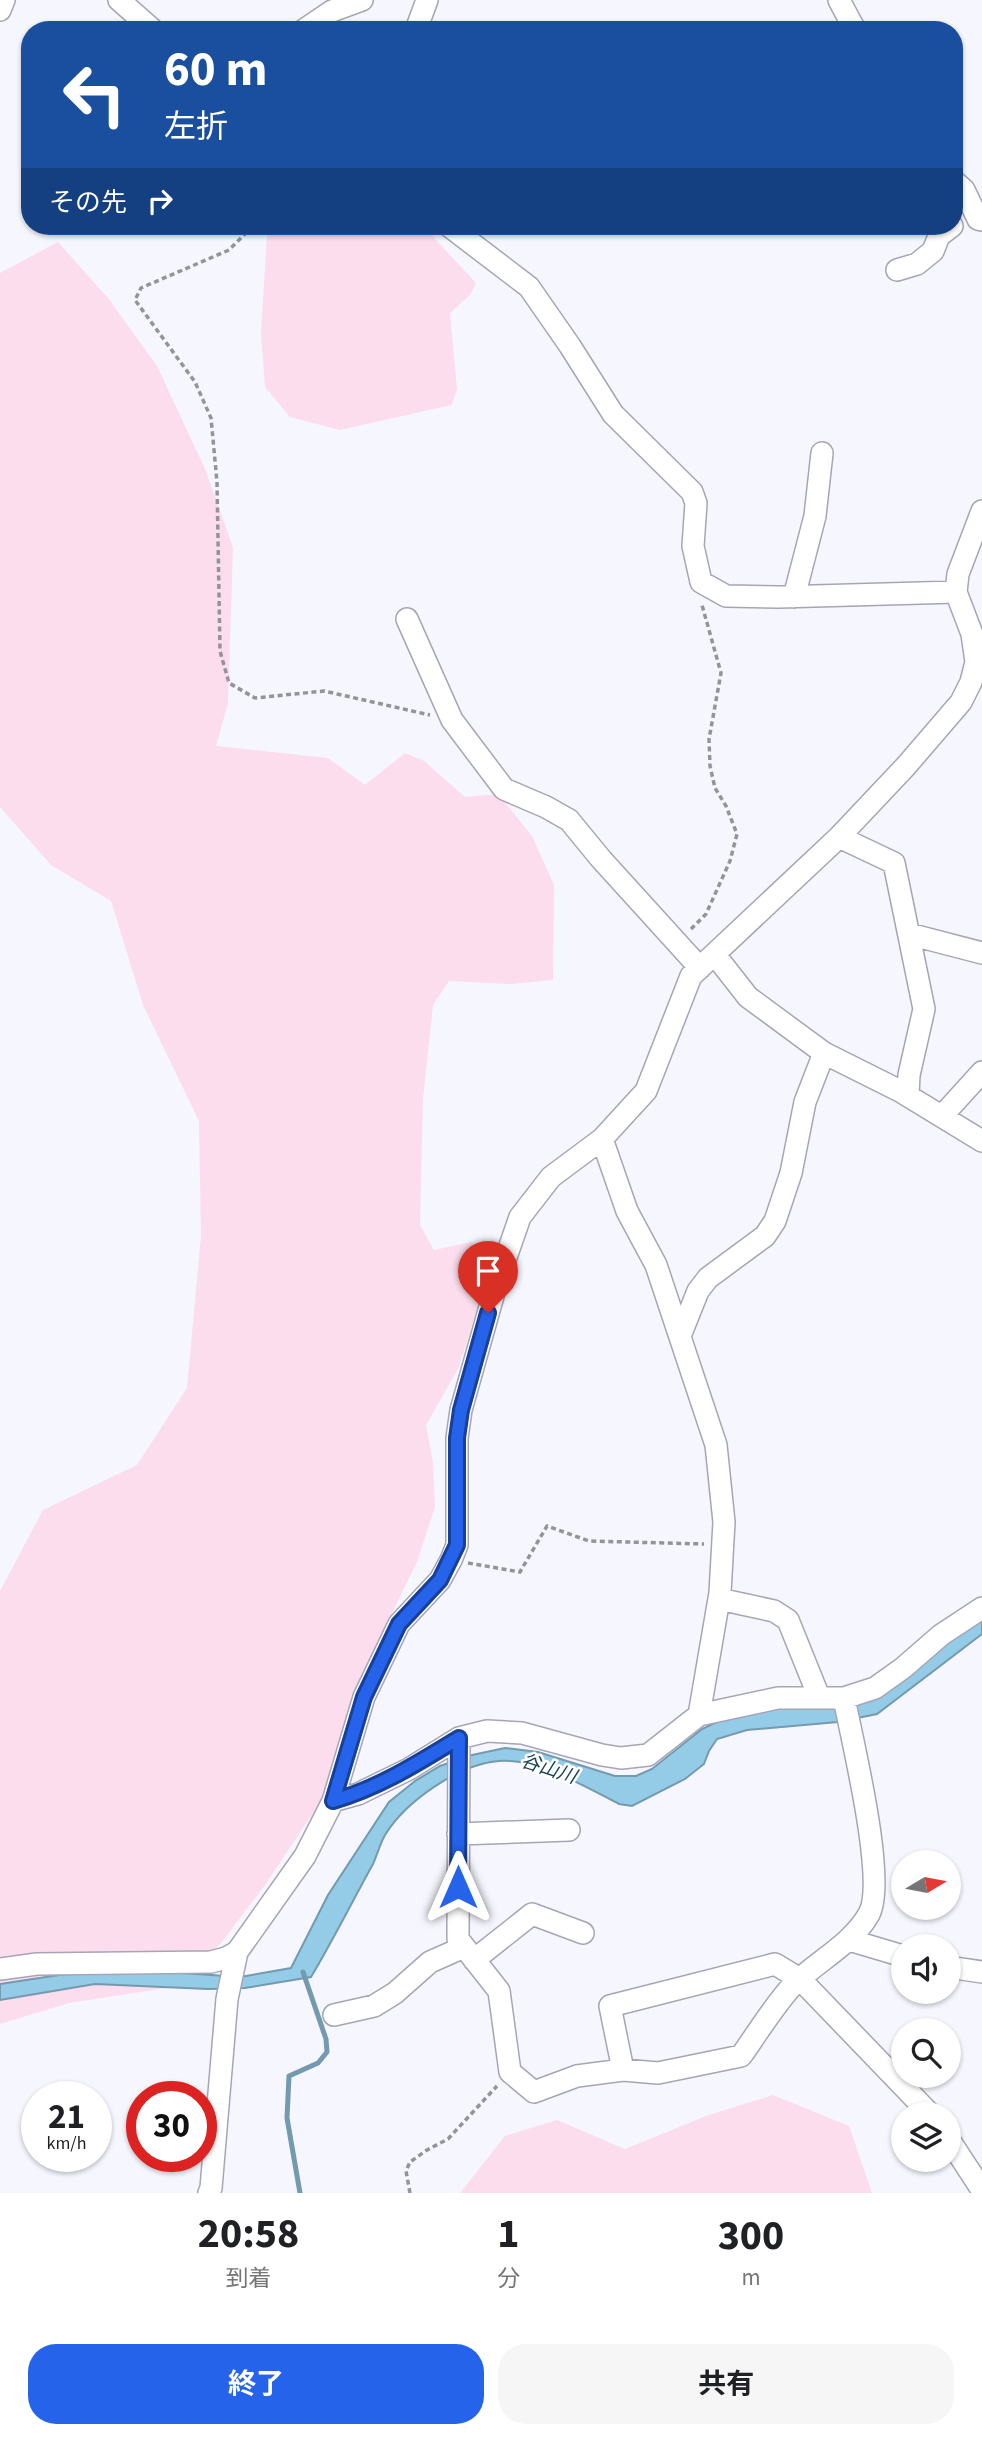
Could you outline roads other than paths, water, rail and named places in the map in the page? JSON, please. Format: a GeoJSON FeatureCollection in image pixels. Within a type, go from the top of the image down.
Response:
{"type":"FeatureCollection","features":[{"type":"Feature","properties":{"kind":"street"},"geometry":{"type":"LineString","coordinates":[[0,10],[4,0]]}},
{"type":"Feature","properties":{"kind":"street"},"geometry":{"type":"LineString","coordinates":[[119,0],[143,21]]}},
{"type":"Feature","properties":{"kind":"street"},"geometry":{"type":"LineString","coordinates":[[317,21],[332,11],[362,0]]}},
{"type":"Feature","properties":{"kind":"street"},"geometry":{"type":"LineString","coordinates":[[419,21],[427,0]]}},
{"type":"Feature","properties":{"kind":"street"},"geometry":{"type":"LineString","coordinates":[[839,0],[850,21]]}},
{"type":"Feature","properties":{"kind":"street"},"geometry":{"type":"LineString","coordinates":[[963,189],[980,219]]}},
{"type":"Feature","properties":{"kind":"street"},"geometry":{"type":"LineString","coordinates":[[461,235],[528,287],[570,346],[612,414],[692,492],[696,503],[693,546],[701,582],[726,596],[794,597],[956,592]]}},
{"type":"Feature","properties":{"kind":"street"},"geometry":{"type":"LineString","coordinates":[[897,270],[917,264],[933,251],[940,235]]}},
{"type":"Feature","properties":{"kind":"street"},"geometry":{"type":"LineString","coordinates":[[794,597],[814,516],[822,453]]}},
{"type":"Feature","properties":{"kind":"street"},"geometry":{"type":"LineString","coordinates":[[209,2193],[227,1999],[235,1962],[305,1856],[333,1801],[364,1697],[399,1624],[440,1580],[457,1545],[457,1438],[461,1410],[495,1289],[520,1217],[551,1177],[602,1139],[646,1091],[691,976],[839,837],[906,766],[961,702],[979,662],[956,592],[958,573],[982,512]]}},
{"type":"Feature","properties":{"kind":"street"},"geometry":{"type":"LineString","coordinates":[[407,619],[452,720],[503,789],[569,820],[676,942],[707,961],[748,997],[824,1054],[908,1096],[982,1141]]}},
{"type":"Feature","properties":{"kind":"street"},"geometry":{"type":"LineString","coordinates":[[839,837],[894,863],[924,1009],[909,1075],[908,1096]]}},
{"type":"Feature","properties":{"kind":"street"},"geometry":{"type":"LineString","coordinates":[[909,934],[982,953]]}},
{"type":"Feature","properties":{"kind":"street"},"geometry":{"type":"LineString","coordinates":[[680,1336],[698,1291],[708,1278],[765,1236],[775,1221],[791,1172],[805,1102],[824,1054]]}},
{"type":"Feature","properties":{"kind":"street"},"geometry":{"type":"LineString","coordinates":[[942,1116],[982,1072]]}},
{"type":"Feature","properties":{"kind":"street"},"geometry":{"type":"LineString","coordinates":[[602,1139],[627,1211],[656,1265],[716,1445],[724,1522],[723,1544],[719,1599],[699,1715]]}},
{"type":"Feature","properties":{"kind":"street"},"geometry":{"type":"LineString","coordinates":[[719,1599],[774,1611],[788,1620],[819,1698]]}},
{"type":"Feature","properties":{"kind":"street"},"geometry":{"type":"LineString","coordinates":[[333,1801],[358,1794],[409,1769],[459,1738],[487,1731],[522,1733],[621,1758],[648,1755],[699,1715],[778,1698],[844,1698],[875,1688],[941,1635],[982,1608]]}},
{"type":"Feature","properties":{"kind":"street"},"geometry":{"type":"LineString","coordinates":[[459,1738],[458,1940],[499,1991],[510,2071],[534,2092],[577,2076],[623,2070],[659,2073],[741,2056],[794,1984],[849,1940],[870,1913],[875,1889],[862,1779],[844,1698]]}},
{"type":"Feature","properties":{"kind":"street"},"geometry":{"type":"LineString","coordinates":[[458,1834],[569,1830]]}},
{"type":"Feature","properties":{"kind":"street"},"geometry":{"type":"LineString","coordinates":[[334,2015],[374,2006],[395,1993],[429,1962],[469,1953],[533,1914],[583,1933]]}},
{"type":"Feature","properties":{"kind":"street"},"geometry":{"type":"LineString","coordinates":[[849,1940],[891,1952]]}},
{"type":"Feature","properties":{"kind":"street"},"geometry":{"type":"LineString","coordinates":[[0,1969],[37,1964],[211,1962],[226,1958],[235,1962]]}},
{"type":"Feature","properties":{"kind":"street"},"geometry":{"type":"LineString","coordinates":[[623,2070],[610,2006],[775,1964],[800,1979],[918,2102]]}},
{"type":"Feature","properties":{"kind":"street"},"geometry":{"type":"LineString","coordinates":[[961,1969],[982,1972]]}},
{"type":"Feature","properties":{"kind":"street"},"geometry":{"type":"LineString","coordinates":[[961,2158],[982,2190]]}},
{"type":"Feature","properties":{"kind":"water","name":"谷山川"},"geometry":{"type":"Polygon","coordinates":[[[982,1618],[982,1634],[877,1714],[838,1722],[747,1730],[717,1739],[704,1764],[685,1779],[632,1806],[619,1804],[545,1769],[514,1761],[483,1764],[451,1777],[420,1797],[394,1822],[311,1977],[245,1988],[95,1984],[0,2000],[0,1984],[92,1970],[138,1970],[240,1977],[291,1968],[328,1895],[389,1802],[415,1781],[440,1766],[505,1748],[538,1752],[615,1776],[636,1776],[652,1769],[702,1729],[729,1716],[783,1708],[830,1705],[982,1618]]]}},
{"type":"Feature","properties":{"kind":"waterway"},"geometry":{"type":"LineString","coordinates":[[300,2193],[287,2118],[289,2076],[318,2063],[327,2052],[326,2039],[303,1972]]}}]}
